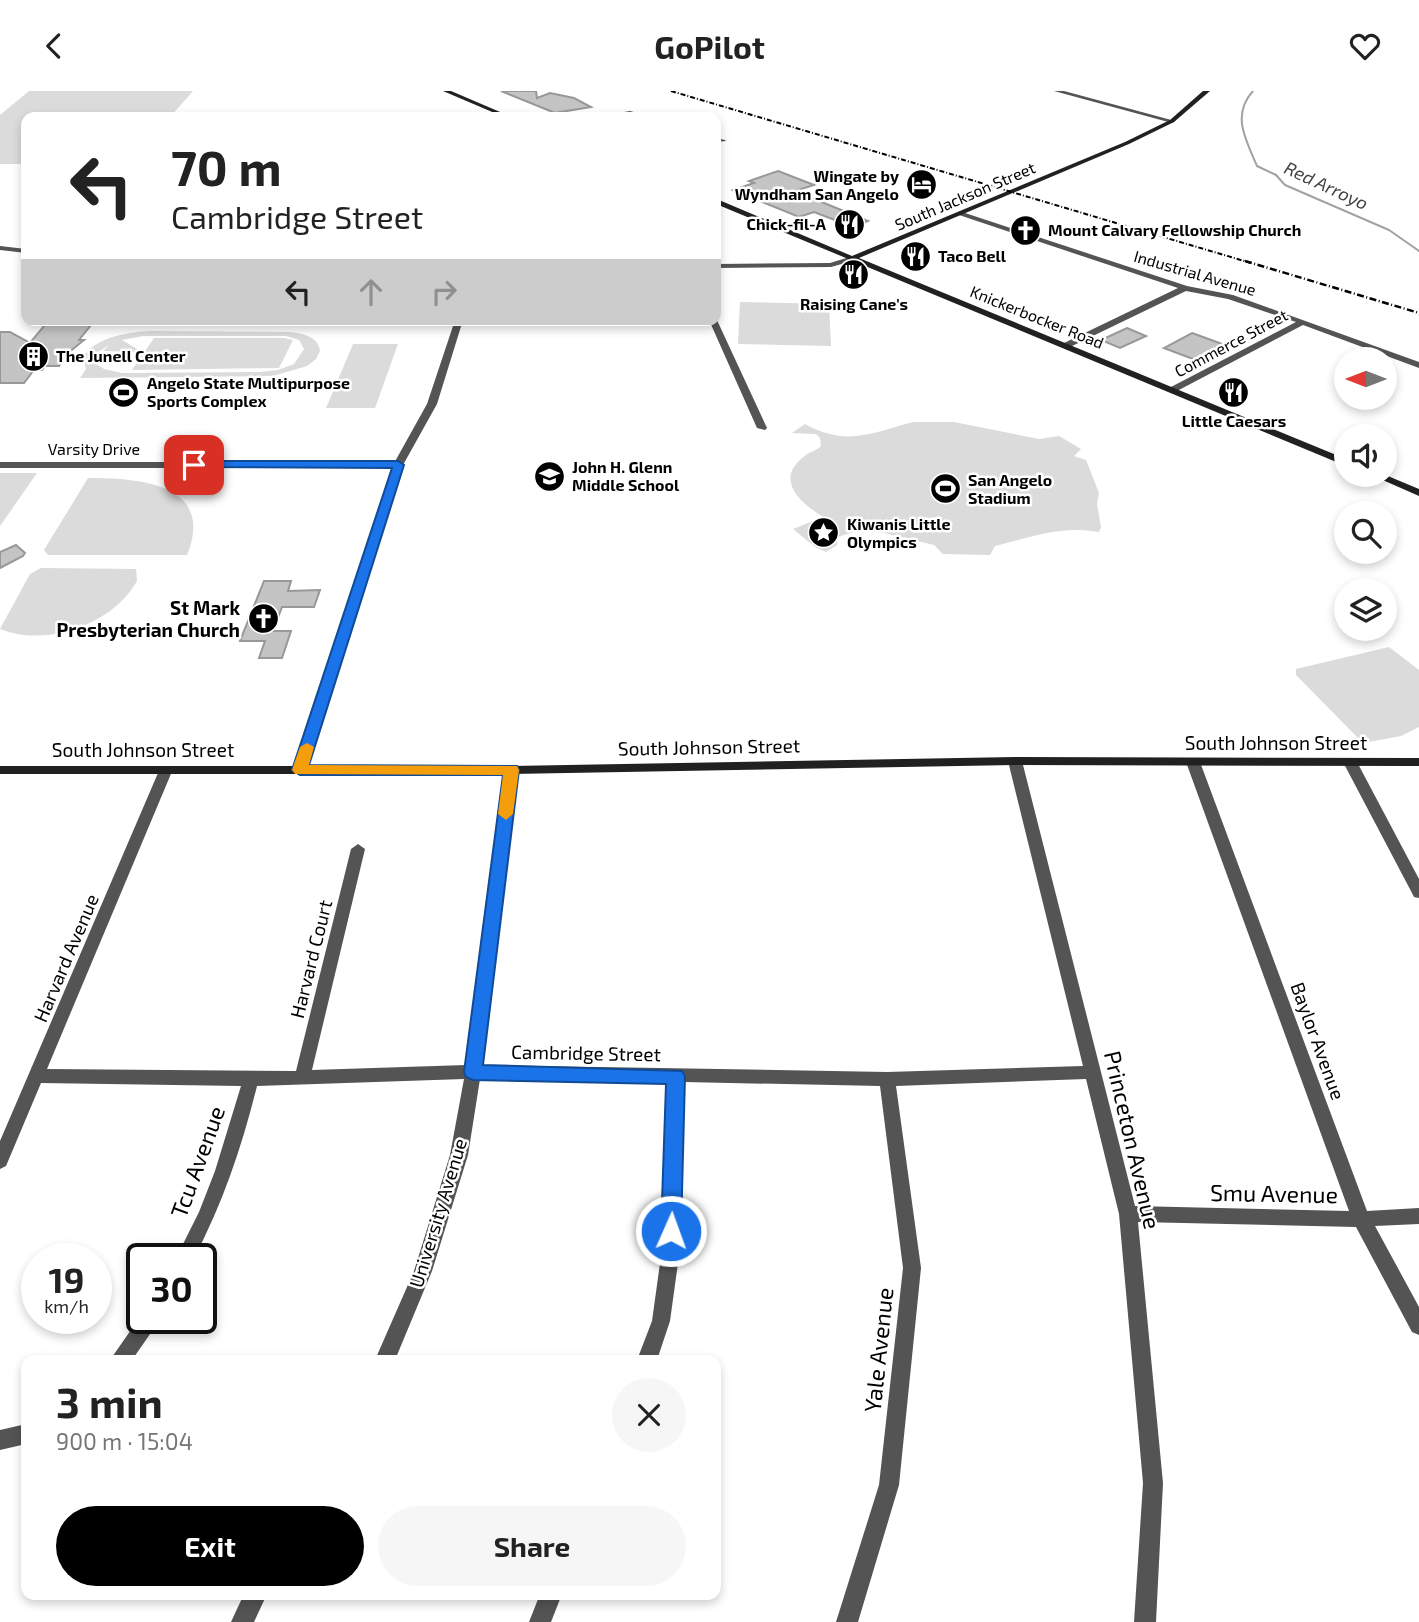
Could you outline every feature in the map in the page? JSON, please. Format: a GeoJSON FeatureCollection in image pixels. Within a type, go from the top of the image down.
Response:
{"type":"FeatureCollection","features":[{"type":"Feature","properties":{"kind":"main road"},"geometry":{"type":"LineString","coordinates":[[446,91],[497,112]]}},
{"type":"Feature","properties":{"kind":"main road","name":"South Jackson Street"},"geometry":{"type":"LineString","coordinates":[[853,258],[1127,143],[1172,121],[1207,91]]}},
{"type":"Feature","properties":{"kind":"main road","name":"Knickerbocker Road"},"geometry":{"type":"LineString","coordinates":[[721,204],[1067,345],[1334,458]]}},
{"type":"Feature","properties":{"kind":"main road"},"geometry":{"type":"LineString","coordinates":[[1397,484],[1419,493]]}},
{"type":"Feature","properties":{"kind":"main road","name":"South Johnson Street"},"geometry":{"type":"LineString","coordinates":[[0,770],[511,770],[1015,761],[1419,762]]}},
{"type":"Feature","properties":{"kind":"street"},"geometry":{"type":"LineString","coordinates":[[1057,91],[1172,121]]}},
{"type":"Feature","properties":{"kind":"street"},"geometry":{"type":"LineString","coordinates":[[1075,96],[1082,91]]}},
{"type":"Feature","properties":{"kind":"street","name":"Industrial Avenue"},"geometry":{"type":"LineString","coordinates":[[962,213],[1185,288],[1230,297],[1303,321],[1419,365]]}},
{"type":"Feature","properties":{"kind":"street"},"geometry":{"type":"LineString","coordinates":[[0,248],[21,250]]}},
{"type":"Feature","properties":{"kind":"street"},"geometry":{"type":"LineString","coordinates":[[0,254],[21,256]]}},
{"type":"Feature","properties":{"kind":"street","name":"South Jackson Street"},"geometry":{"type":"LineString","coordinates":[[721,266],[831,265],[853,258]]}},
{"type":"Feature","properties":{"kind":"street"},"geometry":{"type":"LineString","coordinates":[[1067,345],[1185,288]]}},
{"type":"Feature","properties":{"kind":"street","name":"Commerce Street"},"geometry":{"type":"LineString","coordinates":[[1172,390],[1303,321]]}},
{"type":"Feature","properties":{"kind":"street"},"geometry":{"type":"LineString","coordinates":[[300,770],[398,465],[432,404],[457,326]]}},
{"type":"Feature","properties":{"kind":"street"},"geometry":{"type":"LineString","coordinates":[[716,326],[762,428]]}},
{"type":"Feature","properties":{"kind":"street","name":"Varsity Drive"},"geometry":{"type":"LineString","coordinates":[[0,465],[398,465]]}},
{"type":"Feature","properties":{"kind":"street","name":"Princeton Avenue"},"geometry":{"type":"LineString","coordinates":[[1015,761],[1128,1214],[1153,1483],[1145,1622]]}},
{"type":"Feature","properties":{"kind":"street","name":"Baylor Avenue"},"geometry":{"type":"LineString","coordinates":[[1193,762],[1361,1219],[1419,1326]]}},
{"type":"Feature","properties":{"kind":"street"},"geometry":{"type":"LineString","coordinates":[[1350,762],[1419,893]]}},
{"type":"Feature","properties":{"kind":"street","name":"Harvard Avenue"},"geometry":{"type":"LineString","coordinates":[[0,1161],[166,769]]}},
{"type":"Feature","properties":{"kind":"street","name":"University Avenue"},"geometry":{"type":"LineString","coordinates":[[386,1355],[423,1271],[459,1155],[473,1072],[511,770]]}},
{"type":"Feature","properties":{"kind":"street","name":"Harvard Court"},"geometry":{"type":"LineString","coordinates":[[302,1078],[358,849]]}},
{"type":"Feature","properties":{"kind":"street","name":"Cambridge Street"},"geometry":{"type":"LineString","coordinates":[[38,1076],[251,1079],[473,1072],[887,1079],[1091,1072]]}},
{"type":"Feature","properties":{"kind":"street"},"geometry":{"type":"LineString","coordinates":[[649,1355],[661,1321],[670,1257],[676,1076]]}},
{"type":"Feature","properties":{"kind":"street","name":"Tcu Avenue"},"geometry":{"type":"LineString","coordinates":[[193,1243],[208,1217],[233,1152],[251,1079]]}},
{"type":"Feature","properties":{"kind":"street","name":"Yale Avenue"},"geometry":{"type":"LineString","coordinates":[[847,1622],[889,1485],[912,1268],[887,1079]]}},
{"type":"Feature","properties":{"kind":"street","name":"Smu Avenue"},"geometry":{"type":"LineString","coordinates":[[1128,1214],[1361,1219],[1419,1216]]}},
{"type":"Feature","properties":{"kind":"street"},"geometry":{"type":"LineString","coordinates":[[124,1355],[139,1334]]}},
{"type":"Feature","properties":{"kind":"street"},"geometry":{"type":"LineString","coordinates":[[0,1440],[21,1435]]}},
{"type":"Feature","properties":{"kind":"street"},"geometry":{"type":"LineString","coordinates":[[242,1622],[253,1600]]}},
{"type":"Feature","properties":{"kind":"street"},"geometry":{"type":"LineString","coordinates":[[540,1622],[549,1600]]}},
{"type":"Feature","properties":{"kind":"shaded area"},"geometry":{"type":"Polygon","coordinates":[[[29,91],[193,91],[174,112],[21,112],[21,164],[0,164],[0,115],[29,91]]]}},
{"type":"Feature","properties":{"kind":"shaded area"},"geometry":{"type":"Polygon","coordinates":[[[740,302],[829,304],[831,346],[738,344],[740,302]]]}},
{"type":"Feature","properties":{"kind":"shaded area"},"geometry":{"type":"Polygon","coordinates":[[[148,331],[291,332],[313,339],[320,351],[316,359],[307,366],[273,376],[80,378],[86,369],[83,357],[96,345],[112,337],[148,331]],[[143,336],[122,340],[139,350],[136,352],[103,351],[109,345],[97,353],[95,363],[104,369],[122,373],[278,370],[294,364],[304,349],[299,340],[286,336],[143,336]]]}},
{"type":"Feature","properties":{"kind":"shaded area"},"geometry":{"type":"Polygon","coordinates":[[[154,338],[293,340],[279,368],[132,370],[154,338]]]}},
{"type":"Feature","properties":{"kind":"shaded area"},"geometry":{"type":"Polygon","coordinates":[[[353,344],[398,344],[375,408],[326,408],[353,344]]]}},
{"type":"Feature","properties":{"kind":"shaded area","name":"San Angelo Stadium"},"geometry":{"type":"Polygon","coordinates":[[[913,422],[954,422],[1039,439],[1059,436],[1081,449],[1074,456],[1086,460],[1099,493],[1099,532],[1071,530],[1046,533],[995,546],[990,555],[943,554],[934,545],[860,530],[838,537],[837,545],[826,552],[815,547],[793,529],[823,517],[799,498],[791,481],[791,473],[796,464],[821,446],[820,438],[816,434],[792,433],[805,424],[834,435],[859,436],[913,422]]]}},
{"type":"Feature","properties":{"kind":"shaded area"},"geometry":{"type":"Polygon","coordinates":[[[0,473],[37,473],[0,526],[0,473]]]}},
{"type":"Feature","properties":{"kind":"shaded area"},"geometry":{"type":"Polygon","coordinates":[[[88,478],[149,483],[167,489],[182,499],[191,513],[193,531],[187,555],[48,555],[44,550],[88,478]]]}},
{"type":"Feature","properties":{"kind":"shaded area"},"geometry":{"type":"Polygon","coordinates":[[[41,568],[136,569],[137,581],[112,609],[77,628],[38,636],[0,629],[30,574],[41,568]]]}},
{"type":"Feature","properties":{"kind":"shaded area"},"geometry":{"type":"Polygon","coordinates":[[[1389,647],[1419,670],[1419,727],[1401,736],[1363,743],[1296,675],[1296,669],[1389,647]]]}},
{"type":"Feature","properties":{"kind":"building"},"geometry":{"type":"Polygon","coordinates":[[[501,91],[536,91],[537,98],[550,93],[574,98],[591,107],[553,112],[501,91]]]}},
{"type":"Feature","properties":{"kind":"building"},"geometry":{"type":"Polygon","coordinates":[[[778,171],[814,185],[795,191],[868,221],[853,227],[814,212],[799,217],[733,190],[778,171]]]}},
{"type":"Feature","properties":{"kind":"building","name":"The Junell Center"},"geometry":{"type":"Polygon","coordinates":[[[44,326],[90,326],[79,340],[84,340],[68,353],[59,366],[45,366],[42,370],[34,370],[24,383],[0,383],[0,332],[10,332],[30,343],[44,326]]]}},
{"type":"Feature","properties":{"kind":"building"},"geometry":{"type":"Polygon","coordinates":[[[1127,328],[1146,336],[1120,348],[1101,340],[1127,328]]]}},
{"type":"Feature","properties":{"kind":"building"},"geometry":{"type":"Polygon","coordinates":[[[1192,333],[1225,345],[1198,361],[1164,348],[1192,333]]]}},
{"type":"Feature","properties":{"kind":"building"},"geometry":{"type":"Polygon","coordinates":[[[16,545],[25,553],[23,556],[0,568],[0,552],[16,545]]]}},
{"type":"Feature","properties":{"kind":"building","name":"St Mark Presbyterian Church"},"geometry":{"type":"Polygon","coordinates":[[[264,581],[291,581],[288,591],[320,590],[314,607],[282,607],[273,631],[291,631],[282,658],[259,658],[265,641],[240,641],[264,581]]]}},
{"type":"Feature","properties":{"kind":"waterway","name":"Red Arroyo"},"geometry":{"type":"LineString","coordinates":[[1253,91],[1246,100],[1242,118],[1245,137],[1257,166],[1276,175],[1285,185],[1389,230],[1419,251]]}},
{"type":"Feature","properties":{"kind":"railway"},"geometry":{"type":"LineString","coordinates":[[671,91],[1251,263]]}},
{"type":"Feature","properties":{"kind":"railway"},"geometry":{"type":"LineString","coordinates":[[1245,261],[1419,313]]}},
{"type":"Feature","properties":{"kind":"slow traffic"},"geometry":{"type":"LineString","coordinates":[[307,747],[300,770],[511,770],[506,814]]}},
{"type":"Feature","properties":{"kind":"place","name":"Wingate by Wyndham San Angelo"},"geometry":{"type":"Point","coordinates":[922,185]}},
{"type":"Feature","properties":{"kind":"place","name":"Chick-fil-A"},"geometry":{"type":"Point","coordinates":[849,224]}},
{"type":"Feature","properties":{"kind":"place","name":"Mount Calvary Fellowship Church"},"geometry":{"type":"Point","coordinates":[1025,230]}},
{"type":"Feature","properties":{"kind":"place","name":"Taco Bell"},"geometry":{"type":"Point","coordinates":[915,256]}},
{"type":"Feature","properties":{"kind":"place","name":"Raising Cane's"},"geometry":{"type":"Point","coordinates":[854,275]}},
{"type":"Feature","properties":{"kind":"place","name":"The Junell Center"},"geometry":{"type":"Point","coordinates":[33,356]}},
{"type":"Feature","properties":{"kind":"place","name":"Angelo State Multipurpose Sports Complex"},"geometry":{"type":"Point","coordinates":[124,392]}},
{"type":"Feature","properties":{"kind":"place","name":"Little Caesars"},"geometry":{"type":"Point","coordinates":[1234,392]}},
{"type":"Feature","properties":{"kind":"place","name":"John H. Glenn Middle School"},"geometry":{"type":"Point","coordinates":[549,476]}},
{"type":"Feature","properties":{"kind":"place","name":"San Angelo Stadium"},"geometry":{"type":"Point","coordinates":[945,489]}},
{"type":"Feature","properties":{"kind":"place","name":"Kiwanis Little Olympics"},"geometry":{"type":"Point","coordinates":[824,533]}},
{"type":"Feature","properties":{"kind":"place","name":"St Mark Presbyterian Church"},"geometry":{"type":"Point","coordinates":[263,619]}},
{"type":"Feature","properties":{"kind":"route"},"geometry":{"type":"LineString","coordinates":[[194,465],[398,465],[300,770],[511,770],[473,1072],[676,1076],[671,1231]]}}]}
